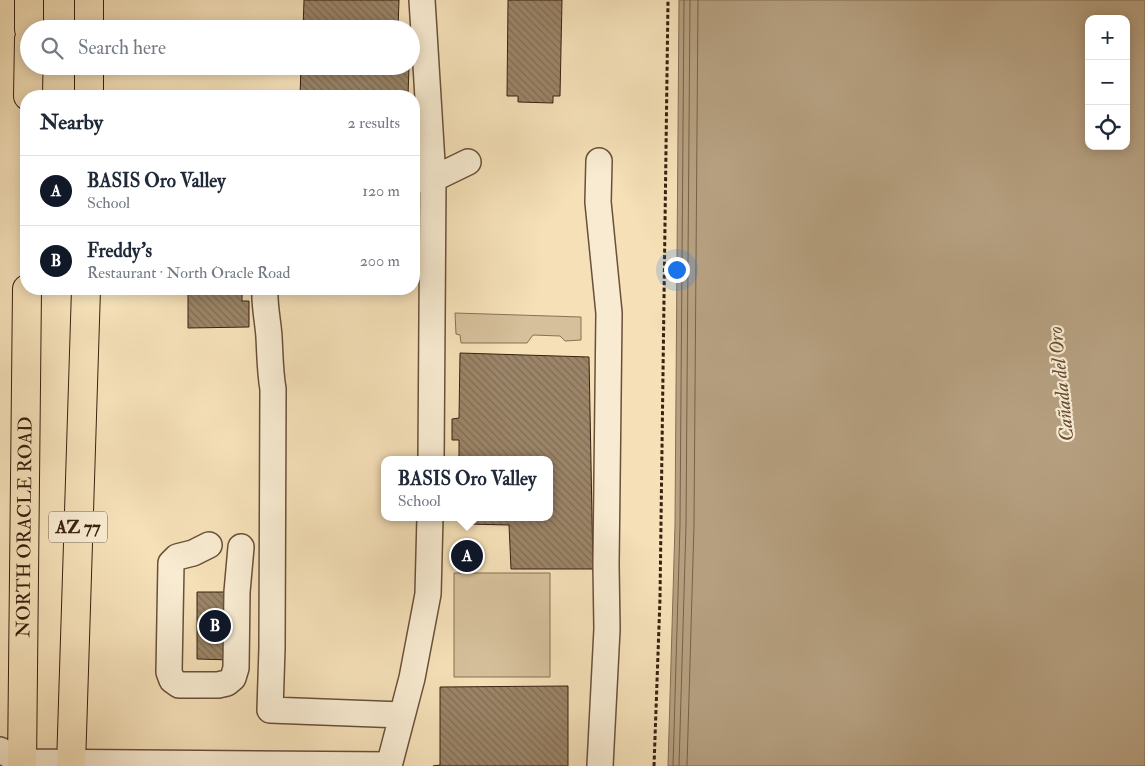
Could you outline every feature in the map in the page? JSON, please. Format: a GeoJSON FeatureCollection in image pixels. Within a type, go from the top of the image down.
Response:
{"type":"FeatureCollection","features":[{"type":"Feature","properties":{"kind":"highway"},"geometry":{"type":"LineString","coordinates":[[29,0],[29,20]]}},
{"type":"Feature","properties":{"kind":"highway"},"geometry":{"type":"LineString","coordinates":[[88,0],[89,20]]}},
{"type":"Feature","properties":{"kind":"highway"},"geometry":{"type":"LineString","coordinates":[[28,75],[28,90]]}},
{"type":"Feature","properties":{"kind":"highway"},"geometry":{"type":"LineString","coordinates":[[89,75],[89,90]]}},
{"type":"Feature","properties":{"kind":"highway","name":"NORTH ORACLE ROAD"},"geometry":{"type":"LineString","coordinates":[[15,761],[26,295]]}},
{"type":"Feature","properties":{"kind":"highway","name":"AZ 77"},"geometry":{"type":"LineString","coordinates":[[71,764],[86,295]]}},
{"type":"Feature","properties":{"kind":"lane"},"geometry":{"type":"LineString","coordinates":[[422,0],[431,456]]}},
{"type":"Feature","properties":{"kind":"lane"},"geometry":{"type":"LineString","coordinates":[[599,161],[598,202],[609,313],[607,629],[600,766]]}},
{"type":"Feature","properties":{"kind":"lane"},"geometry":{"type":"LineString","coordinates":[[424,179],[468,162]]}},
{"type":"Feature","properties":{"kind":"lane"},"geometry":{"type":"LineString","coordinates":[[264,295],[269,336],[269,369],[273,389],[270,710],[402,715]]}},
{"type":"Feature","properties":{"kind":"lane"},"geometry":{"type":"LineString","coordinates":[[15,761],[71,764],[389,765],[412,678],[428,594],[430,521]]}},
{"type":"Feature","properties":{"kind":"lane"},"geometry":{"type":"LineString","coordinates":[[209,545],[193,553],[177,557],[171,563],[169,672],[172,680],[179,685],[218,685],[227,683],[233,678],[236,668],[237,592],[241,547]]}},
{"type":"Feature","properties":{"kind":"path"},"geometry":{"type":"LineString","coordinates":[[654,766],[660,598],[668,0]]}},
{"type":"Feature","properties":{"kind":"shaded area"},"geometry":{"type":"Polygon","coordinates":[[[455,313],[581,317],[581,340],[565,341],[560,336],[533,335],[527,343],[461,343],[460,335],[456,334],[455,313]]]}},
{"type":"Feature","properties":{"kind":"shaded area"},"geometry":{"type":"Polygon","coordinates":[[[454,573],[550,573],[550,677],[454,677],[454,573]]]}},
{"type":"Feature","properties":{"kind":"water","name":"Cañada del Oro"},"geometry":{"type":"Polygon","coordinates":[[[679,0],[1145,0],[1145,766],[668,766],[675,525],[679,0]]]}},
{"type":"Feature","properties":{"kind":"building"},"geometry":{"type":"Polygon","coordinates":[[[304,0],[399,0],[398,20],[303,20],[304,0]]]}},
{"type":"Feature","properties":{"kind":"building"},"geometry":{"type":"Polygon","coordinates":[[[508,0],[562,0],[560,96],[553,96],[553,103],[518,102],[518,96],[507,96],[508,0]]]}},
{"type":"Feature","properties":{"kind":"building"},"geometry":{"type":"Polygon","coordinates":[[[301,75],[409,75],[408,90],[300,90],[301,75]]]}},
{"type":"Feature","properties":{"kind":"building"},"geometry":{"type":"Polygon","coordinates":[[[188,295],[242,295],[242,301],[249,301],[249,327],[188,328],[188,295]]]}},
{"type":"Feature","properties":{"kind":"building"},"geometry":{"type":"Polygon","coordinates":[[[460,353],[589,357],[593,569],[511,569],[509,525],[467,524],[466,521],[553,521],[553,456],[459,456],[459,440],[452,440],[452,419],[459,418],[460,353]]]}},
{"type":"Feature","properties":{"kind":"building"},"geometry":{"type":"Polygon","coordinates":[[[197,592],[235,592],[232,660],[197,659],[197,592]]]}},
{"type":"Feature","properties":{"kind":"building"},"geometry":{"type":"Polygon","coordinates":[[[568,686],[568,766],[433,766],[440,765],[440,687],[568,686]]]}},
{"type":"Feature","properties":{"kind":"place","name":"BASIS Oro Valley"},"geometry":{"type":"Point","coordinates":[467,556]}},
{"type":"Feature","properties":{"kind":"place","name":"Freddy's"},"geometry":{"type":"Point","coordinates":[215,626]}}]}
